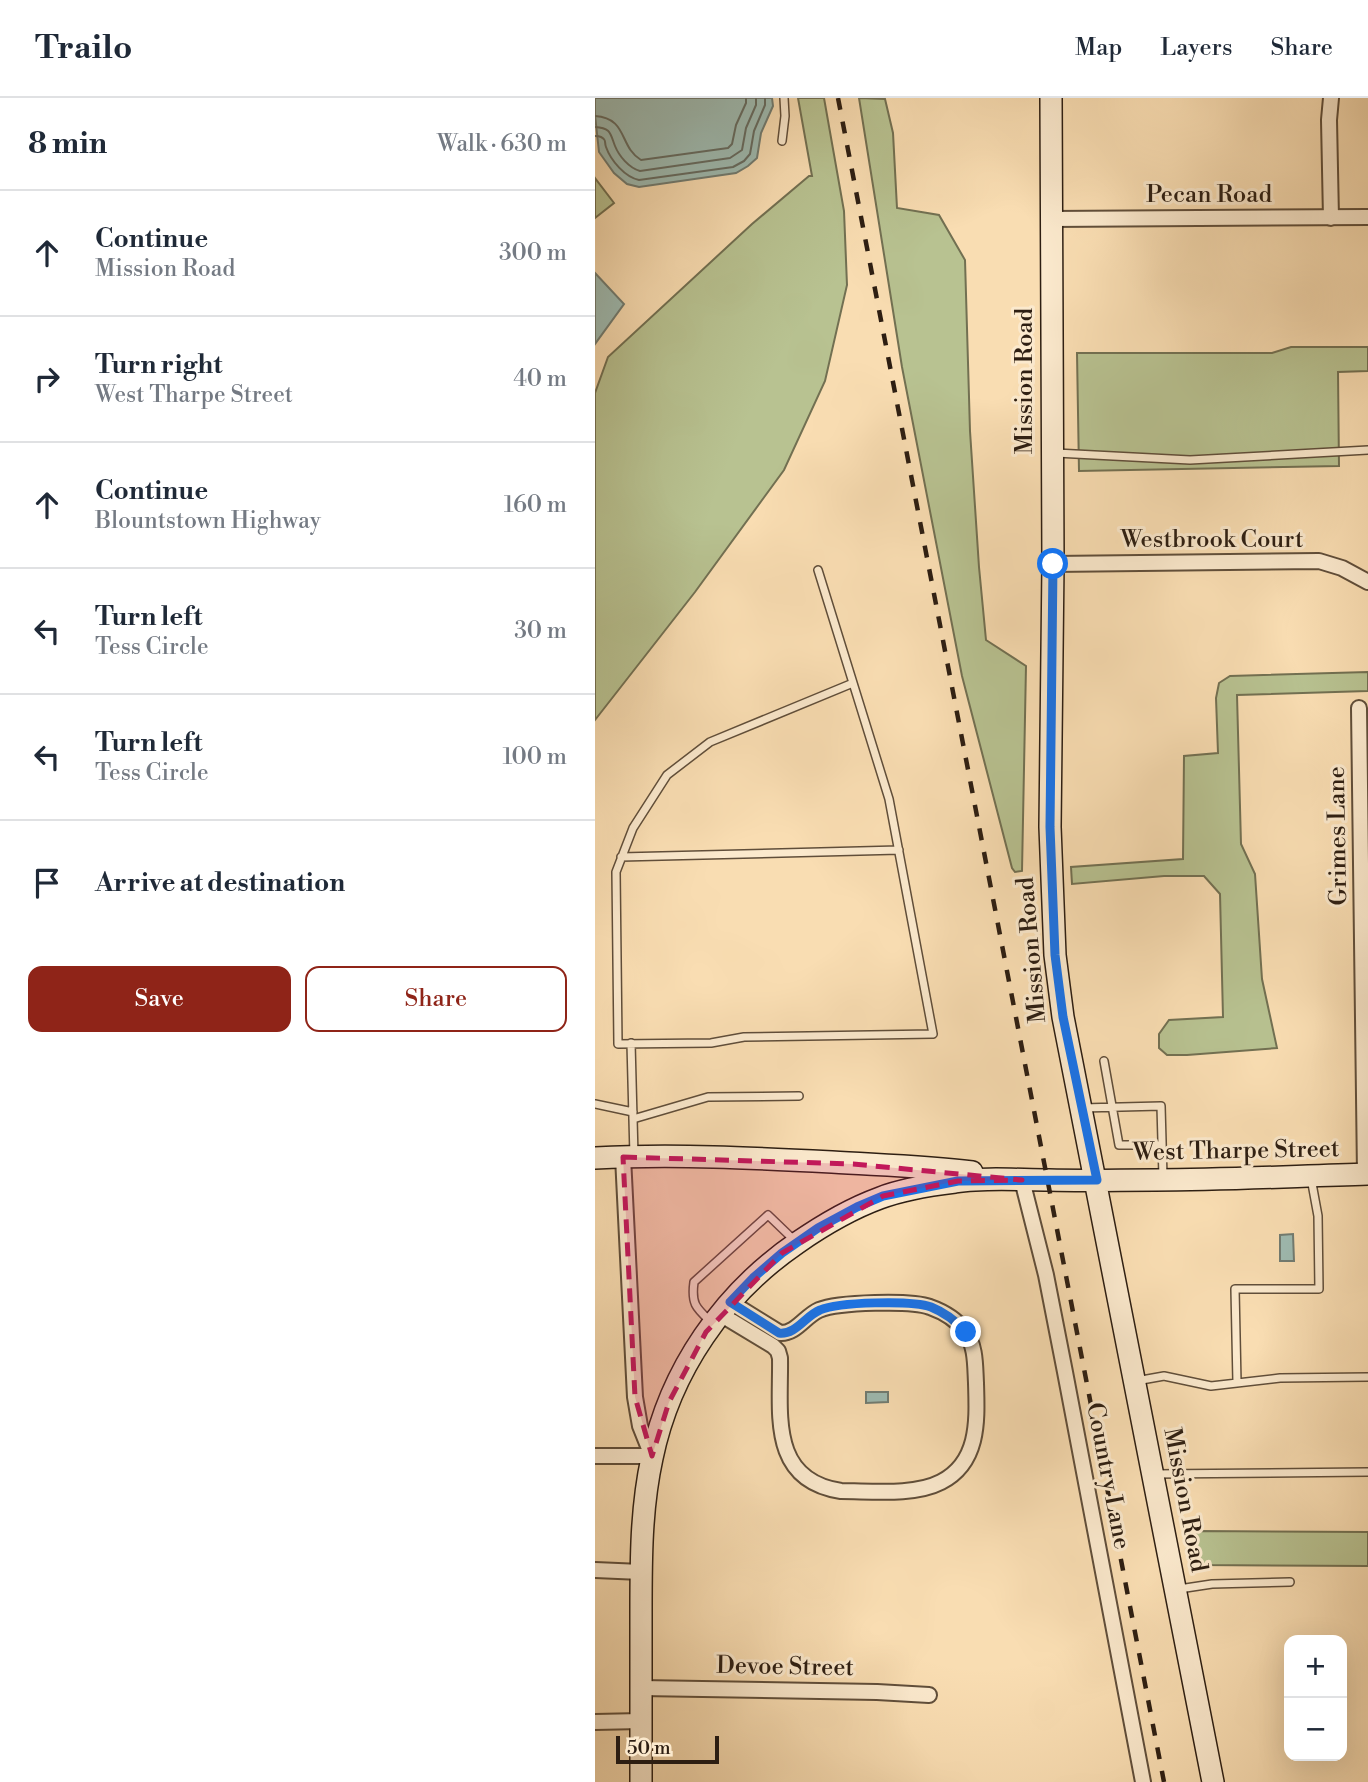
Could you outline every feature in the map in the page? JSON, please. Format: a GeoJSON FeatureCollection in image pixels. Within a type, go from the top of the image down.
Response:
{"type":"FeatureCollection","features":[{"type":"Feature","properties":{"kind":"main road","name":"Mission Road"},"geometry":{"type":"LineString","coordinates":[[1051,98],[1053,564],[1050,827],[1055,955],[1063,1017],[1213,1782]]}},
{"type":"Feature","properties":{"kind":"main road"},"geometry":{"type":"LineString","coordinates":[[595,1158],[753,1158],[939,1168],[1022,1180]]}},
{"type":"Feature","properties":{"kind":"main road"},"geometry":{"type":"LineString","coordinates":[[853,1164],[868,1173],[883,1196]]}},
{"type":"Feature","properties":{"kind":"main road","name":"West Tharpe Street"},"geometry":{"type":"LineString","coordinates":[[1022,1180],[1163,1180],[1367,1174]]}},
{"type":"Feature","properties":{"kind":"main road"},"geometry":{"type":"LineString","coordinates":[[641,1782],[641,1572],[647,1483],[658,1432],[691,1357],[721,1313],[753,1278],[782,1253],[818,1228],[883,1196],[958,1181],[1022,1180]]}},
{"type":"Feature","properties":{"kind":"street"},"geometry":{"type":"LineString","coordinates":[[1331,98],[1331,218]]}},
{"type":"Feature","properties":{"kind":"street","name":"Pecan Road"},"geometry":{"type":"LineString","coordinates":[[1051,219],[1368,217]]}},
{"type":"Feature","properties":{"kind":"street","name":"Westbrook Court"},"geometry":{"type":"LineString","coordinates":[[1053,564],[1319,562],[1342,568],[1368,582]]}},
{"type":"Feature","properties":{"kind":"street","name":"Grimes Lane"},"geometry":{"type":"LineString","coordinates":[[1359,708],[1367,1174]]}},
{"type":"Feature","properties":{"kind":"street"},"geometry":{"type":"LineString","coordinates":[[595,1456],[652,1456],[640,1426],[635,1398],[629,1156]]}},
{"type":"Feature","properties":{"kind":"street","name":"Country Lane"},"geometry":{"type":"LineString","coordinates":[[1022,1180],[1046,1275],[1143,1782]]}},
{"type":"Feature","properties":{"kind":"street"},"geometry":{"type":"LineString","coordinates":[[721,1313],[769,1335],[787,1334],[814,1312],[839,1305],[920,1304],[946,1314],[966,1332],[975,1359],[977,1420],[971,1449],[963,1462],[942,1482],[913,1490],[841,1491],[815,1483],[796,1468],[784,1447],[781,1432],[780,1357],[769,1335]]}},
{"type":"Feature","properties":{"kind":"street"},"geometry":{"type":"LineString","coordinates":[[595,1570],[641,1572]]}},
{"type":"Feature","properties":{"kind":"street","name":"Devoe Street"},"geometry":{"type":"LineString","coordinates":[[641,1688],[929,1695]]}},
{"type":"Feature","properties":{"kind":"street"},"geometry":{"type":"LineString","coordinates":[[595,1722],[641,1721]]}},
{"type":"Feature","properties":{"kind":"lane"},"geometry":{"type":"LineString","coordinates":[[782,141],[784,98]]}},
{"type":"Feature","properties":{"kind":"lane"},"geometry":{"type":"LineString","coordinates":[[1052,453],[1190,460],[1368,450]]}},
{"type":"Feature","properties":{"kind":"lane"},"geometry":{"type":"LineString","coordinates":[[818,570],[889,799],[933,1034],[744,1037],[711,1043],[618,1044],[615,872],[633,828],[667,775],[711,742],[853,683]]}},
{"type":"Feature","properties":{"kind":"lane"},"geometry":{"type":"LineString","coordinates":[[621,857],[898,850]]}},
{"type":"Feature","properties":{"kind":"lane"},"geometry":{"type":"LineString","coordinates":[[629,1156],[633,1115],[631,1044]]}},
{"type":"Feature","properties":{"kind":"lane"},"geometry":{"type":"LineString","coordinates":[[1104,1061],[1119,1145],[1162,1145]]}},
{"type":"Feature","properties":{"kind":"lane"},"geometry":{"type":"LineString","coordinates":[[595,1104],[633,1115],[708,1097],[799,1096]]}},
{"type":"Feature","properties":{"kind":"lane"},"geometry":{"type":"LineString","coordinates":[[1082,1108],[1161,1106],[1163,1180]]}},
{"type":"Feature","properties":{"kind":"lane"},"geometry":{"type":"LineString","coordinates":[[1237,1383],[1235,1289],[1319,1289],[1318,1216],[1311,1176]]}},
{"type":"Feature","properties":{"kind":"lane"},"geometry":{"type":"LineString","coordinates":[[721,1313],[695,1307],[692,1295],[694,1282],[768,1215],[797,1243]]}},
{"type":"Feature","properties":{"kind":"lane"},"geometry":{"type":"LineString","coordinates":[[1136,1381],[1164,1376],[1211,1385],[1280,1378],[1368,1377]]}},
{"type":"Feature","properties":{"kind":"lane"},"geometry":{"type":"LineString","coordinates":[[1153,1474],[1368,1472]]}},
{"type":"Feature","properties":{"kind":"lane"},"geometry":{"type":"LineString","coordinates":[[1176,1589],[1212,1584],[1290,1582]]}},
{"type":"Feature","properties":{"kind":"highlighted area"},"geometry":{"type":"Polygon","coordinates":[[[623,1157],[853,1164],[1022,1180],[958,1181],[883,1196],[782,1253],[706,1332],[669,1402],[652,1456],[635,1397],[623,1157]]]}},
{"type":"Feature","properties":{"kind":"green space"},"geometry":{"type":"Polygon","coordinates":[[[798,98],[824,98],[844,211],[847,285],[825,381],[784,470],[695,592],[595,720],[595,393],[608,357],[752,224],[812,176],[798,98]]]}},
{"type":"Feature","properties":{"kind":"green space"},"geometry":{"type":"Polygon","coordinates":[[[859,98],[885,99],[893,133],[897,208],[939,215],[965,260],[970,431],[986,640],[1026,666],[1022,871],[1015,872],[1012,868],[962,676],[902,367],[859,98]]]}},
{"type":"Feature","properties":{"kind":"green space"},"geometry":{"type":"Polygon","coordinates":[[[595,178],[614,203],[595,218],[595,178]]]}},
{"type":"Feature","properties":{"kind":"green space"},"geometry":{"type":"Polygon","coordinates":[[[1291,347],[1368,347],[1368,371],[1338,372],[1339,466],[1079,471],[1077,353],[1272,353],[1291,347]]]}},
{"type":"Feature","properties":{"kind":"green space"},"geometry":{"type":"Polygon","coordinates":[[[1368,672],[1368,691],[1237,695],[1241,844],[1255,874],[1262,979],[1277,1048],[1167,1055],[1159,1048],[1159,1034],[1169,1020],[1223,1017],[1220,894],[1204,876],[1164,876],[1072,884],[1071,867],[1183,859],[1184,756],[1218,753],[1216,698],[1219,683],[1230,676],[1368,672]]]}},
{"type":"Feature","properties":{"kind":"green space"},"geometry":{"type":"Polygon","coordinates":[[[1198,1531],[1368,1532],[1368,1566],[1198,1565],[1186,1550],[1198,1531]]]}},
{"type":"Feature","properties":{"kind":"water"},"geometry":{"type":"Polygon","coordinates":[[[595,98],[772,98],[773,106],[761,133],[757,158],[748,166],[736,173],[639,187],[627,184],[614,173],[599,152],[595,98]]]}},
{"type":"Feature","properties":{"kind":"water"},"geometry":{"type":"Polygon","coordinates":[[[595,273],[624,304],[595,344],[595,273]]]}},
{"type":"Feature","properties":{"kind":"water"},"geometry":{"type":"Polygon","coordinates":[[[1293,1234],[1294,1261],[1280,1261],[1280,1235],[1293,1234]]]}},
{"type":"Feature","properties":{"kind":"water"},"geometry":{"type":"Polygon","coordinates":[[[866,1392],[888,1392],[888,1402],[866,1403],[866,1392]]]}},
{"type":"Feature","properties":{"kind":"railway"},"geometry":{"type":"LineString","coordinates":[[838,98],[1164,1782]]}},
{"type":"Feature","properties":{"kind":"route"},"geometry":{"type":"LineString","coordinates":[[966,1332],[946,1314],[932,1307],[904,1303],[823,1308],[787,1334],[779,1333],[730,1302],[782,1253],[818,1228],[883,1196],[958,1181],[1097,1180],[1063,1017],[1055,955],[1050,827],[1053,564]]}}]}
